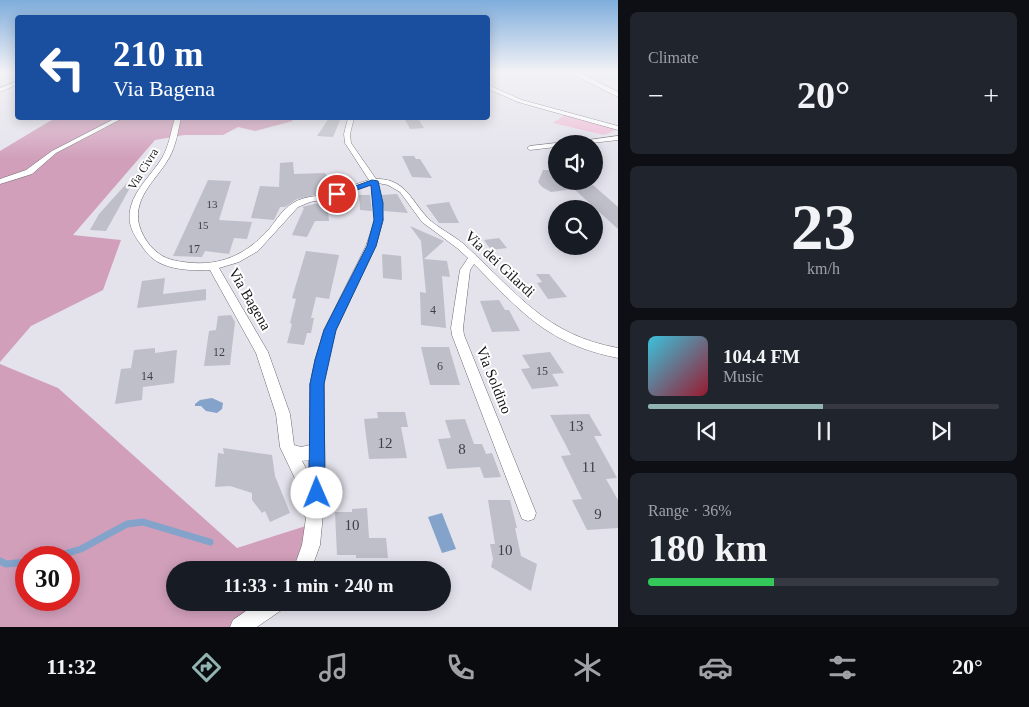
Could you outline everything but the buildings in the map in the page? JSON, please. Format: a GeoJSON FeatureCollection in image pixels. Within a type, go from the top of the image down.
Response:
{"type":"FeatureCollection","features":[{"type":"Feature","properties":{"kind":"street"},"geometry":{"type":"LineString","coordinates":[[518,100],[618,128]]}},
{"type":"Feature","properties":{"kind":"street"},"geometry":{"type":"LineString","coordinates":[[0,182],[29,172],[54,152],[116,120]]}},
{"type":"Feature","properties":{"kind":"street","name":"Via Civra"},"geometry":{"type":"LineString","coordinates":[[178,120],[171,147],[140,195],[135,207],[133,223],[148,248],[160,259],[174,264],[214,268]]}},
{"type":"Feature","properties":{"kind":"street"},"geometry":{"type":"LineString","coordinates":[[305,561],[310,545],[317,493],[317,384],[321,360],[330,330],[375,238],[379,211],[374,181],[348,143],[347,134],[350,120]]}},
{"type":"Feature","properties":{"kind":"street"},"geometry":{"type":"LineString","coordinates":[[603,140],[618,138]]}},
{"type":"Feature","properties":{"kind":"street"},"geometry":{"type":"LineString","coordinates":[[530,148],[548,145]]}},
{"type":"Feature","properties":{"kind":"street","name":"Via Bagena"},"geometry":{"type":"LineString","coordinates":[[312,524],[306,484],[289,451],[283,414],[262,352],[214,268],[247,254],[268,236],[297,204],[337,194],[374,181]]}},
{"type":"Feature","properties":{"kind":"street","name":"Via dei Gilardi"},"geometry":{"type":"LineString","coordinates":[[374,181],[386,182],[407,194],[427,222],[459,244],[553,332],[581,345],[618,353]]}},
{"type":"Feature","properties":{"kind":"street","name":"Via Soldino"},"geometry":{"type":"LineString","coordinates":[[473,258],[465,270],[457,328],[458,335],[528,513]]}},
{"type":"Feature","properties":{"kind":"street"},"geometry":{"type":"LineString","coordinates":[[289,451],[301,454],[317,451]]}},
{"type":"Feature","properties":{"kind":"street"},"geometry":{"type":"LineString","coordinates":[[240,627],[263,611]]}},
{"type":"Feature","properties":{"kind":"shaded area"},"geometry":{"type":"Polygon","coordinates":[[[566,114],[618,129],[604,135],[553,123],[566,114]]]}},
{"type":"Feature","properties":{"kind":"shaded area"},"geometry":{"type":"Polygon","coordinates":[[[52,120],[293,121],[255,131],[238,127],[223,135],[184,135],[155,140],[73,235],[121,240],[103,290],[31,326],[0,362],[0,151],[52,120]]]}},
{"type":"Feature","properties":{"kind":"shaded area"},"geometry":{"type":"Polygon","coordinates":[[[0,364],[58,388],[237,548],[312,524],[304,561],[166,561],[166,611],[264,611],[240,627],[0,627],[0,364]]]}},
{"type":"Feature","properties":{"kind":"water"},"geometry":{"type":"Polygon","coordinates":[[[212,398],[223,403],[222,409],[217,413],[206,411],[201,406],[195,406],[200,400],[212,398]]]}},
{"type":"Feature","properties":{"kind":"water"},"geometry":{"type":"Polygon","coordinates":[[[442,513],[456,549],[442,553],[428,517],[442,513]]]}},
{"type":"Feature","properties":{"kind":"waterway"},"geometry":{"type":"LineString","coordinates":[[80,549],[127,524],[143,522],[210,542]]}},
{"type":"Feature","properties":{"kind":"waterway"},"geometry":{"type":"LineString","coordinates":[[0,561],[6,564],[15,563]]}},
{"type":"Feature","properties":{"kind":"route"},"geometry":{"type":"LineString","coordinates":[[317,493],[317,384],[321,360],[330,330],[375,238],[379,220],[374,181],[337,194]]}}]}
